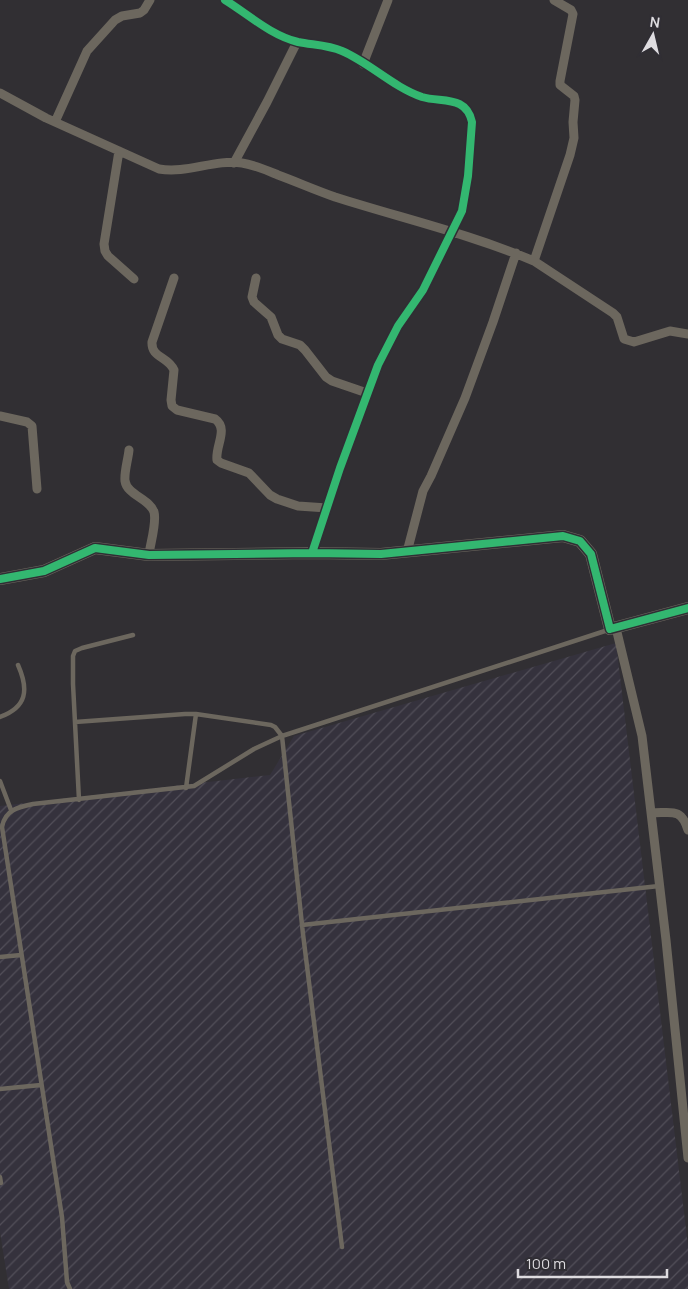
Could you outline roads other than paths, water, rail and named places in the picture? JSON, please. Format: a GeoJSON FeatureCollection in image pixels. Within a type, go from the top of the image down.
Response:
{"type":"FeatureCollection","features":[{"type":"Feature","properties":{"kind":"street"},"geometry":{"type":"LineString","coordinates":[[55,122],[87,51],[114,20],[122,16],[140,13],[150,0]]}},
{"type":"Feature","properties":{"kind":"street"},"geometry":{"type":"LineString","coordinates":[[225,0],[273,32],[297,42],[318,44],[337,49],[412,93],[431,99],[451,100],[466,109],[470,114],[472,122],[468,176],[462,211],[422,290],[394,334],[378,365],[312,553]]}},
{"type":"Feature","properties":{"kind":"street"},"geometry":{"type":"LineString","coordinates":[[363,64],[388,0]]}},
{"type":"Feature","properties":{"kind":"street"},"geometry":{"type":"LineString","coordinates":[[534,261],[559,189],[574,138],[573,122],[576,106],[574,96],[560,86],[573,14],[554,0]]}},
{"type":"Feature","properties":{"kind":"street"},"geometry":{"type":"LineString","coordinates":[[234,163],[297,42]]}},
{"type":"Feature","properties":{"kind":"street"},"geometry":{"type":"LineString","coordinates":[[0,93],[55,122],[159,169],[172,171],[224,163],[255,166],[334,196],[516,253],[534,261],[613,313],[617,317],[624,339],[634,342],[670,331],[688,334]]}},
{"type":"Feature","properties":{"kind":"street"},"geometry":{"type":"LineString","coordinates":[[119,151],[104,244],[108,256],[134,279]]}},
{"type":"Feature","properties":{"kind":"street"},"geometry":{"type":"LineString","coordinates":[[407,552],[423,491],[465,398],[494,322],[516,253]]}},
{"type":"Feature","properties":{"kind":"street"},"geometry":{"type":"LineString","coordinates":[[174,278],[152,342],[154,352],[168,361],[174,370],[172,406],[177,410],[215,419],[220,423],[222,427],[216,454],[217,460],[221,463],[248,473],[270,495],[277,499],[298,506],[327,508]]}},
{"type":"Feature","properties":{"kind":"street"},"geometry":{"type":"LineString","coordinates":[[256,278],[252,297],[254,302],[271,317],[278,335],[282,339],[305,350],[326,377],[332,381],[367,393]]}},
{"type":"Feature","properties":{"kind":"street"},"geometry":{"type":"LineString","coordinates":[[0,416],[27,422],[32,426],[37,489]]}},
{"type":"Feature","properties":{"kind":"street"},"geometry":{"type":"LineString","coordinates":[[129,450],[125,480],[127,486],[154,511],[155,519],[148,555]]}},
{"type":"Feature","properties":{"kind":"street"},"geometry":{"type":"LineString","coordinates":[[0,579],[44,571],[95,548],[148,555],[381,554],[563,536],[580,541],[591,554],[642,736],[660,886],[688,1158]]}},
{"type":"Feature","properties":{"kind":"street"},"geometry":{"type":"LineString","coordinates":[[613,628],[688,608]]}},
{"type":"Feature","properties":{"kind":"street"},"geometry":{"type":"LineString","coordinates":[[651,813],[676,813],[685,821],[688,830]]}},
{"type":"Feature","properties":{"kind":"lane"},"geometry":{"type":"LineString","coordinates":[[70,1289],[67,1282],[62,1217],[2,827],[3,820],[11,810],[34,804],[194,786],[246,754],[282,736],[613,628]]}},
{"type":"Feature","properties":{"kind":"lane"},"geometry":{"type":"LineString","coordinates":[[80,800],[73,656],[75,651],[133,635]]}},
{"type":"Feature","properties":{"kind":"lane"},"geometry":{"type":"LineString","coordinates":[[0,717],[16,709],[24,694],[24,680],[18,665]]}},
{"type":"Feature","properties":{"kind":"lane"},"geometry":{"type":"LineString","coordinates":[[186,788],[196,714]]}},
{"type":"Feature","properties":{"kind":"lane"},"geometry":{"type":"LineString","coordinates":[[75,722],[196,714],[271,725],[282,736],[302,925],[342,1247]]}},
{"type":"Feature","properties":{"kind":"lane"},"geometry":{"type":"LineString","coordinates":[[0,781],[11,810]]}},
{"type":"Feature","properties":{"kind":"lane"},"geometry":{"type":"LineString","coordinates":[[302,925],[660,886]]}},
{"type":"Feature","properties":{"kind":"lane"},"geometry":{"type":"LineString","coordinates":[[0,957],[21,955]]}},
{"type":"Feature","properties":{"kind":"lane"},"geometry":{"type":"LineString","coordinates":[[0,1089],[41,1084]]}},
{"type":"Feature","properties":{"kind":"lane"},"geometry":{"type":"LineString","coordinates":[[0,1177],[1,1183]]}}]}
